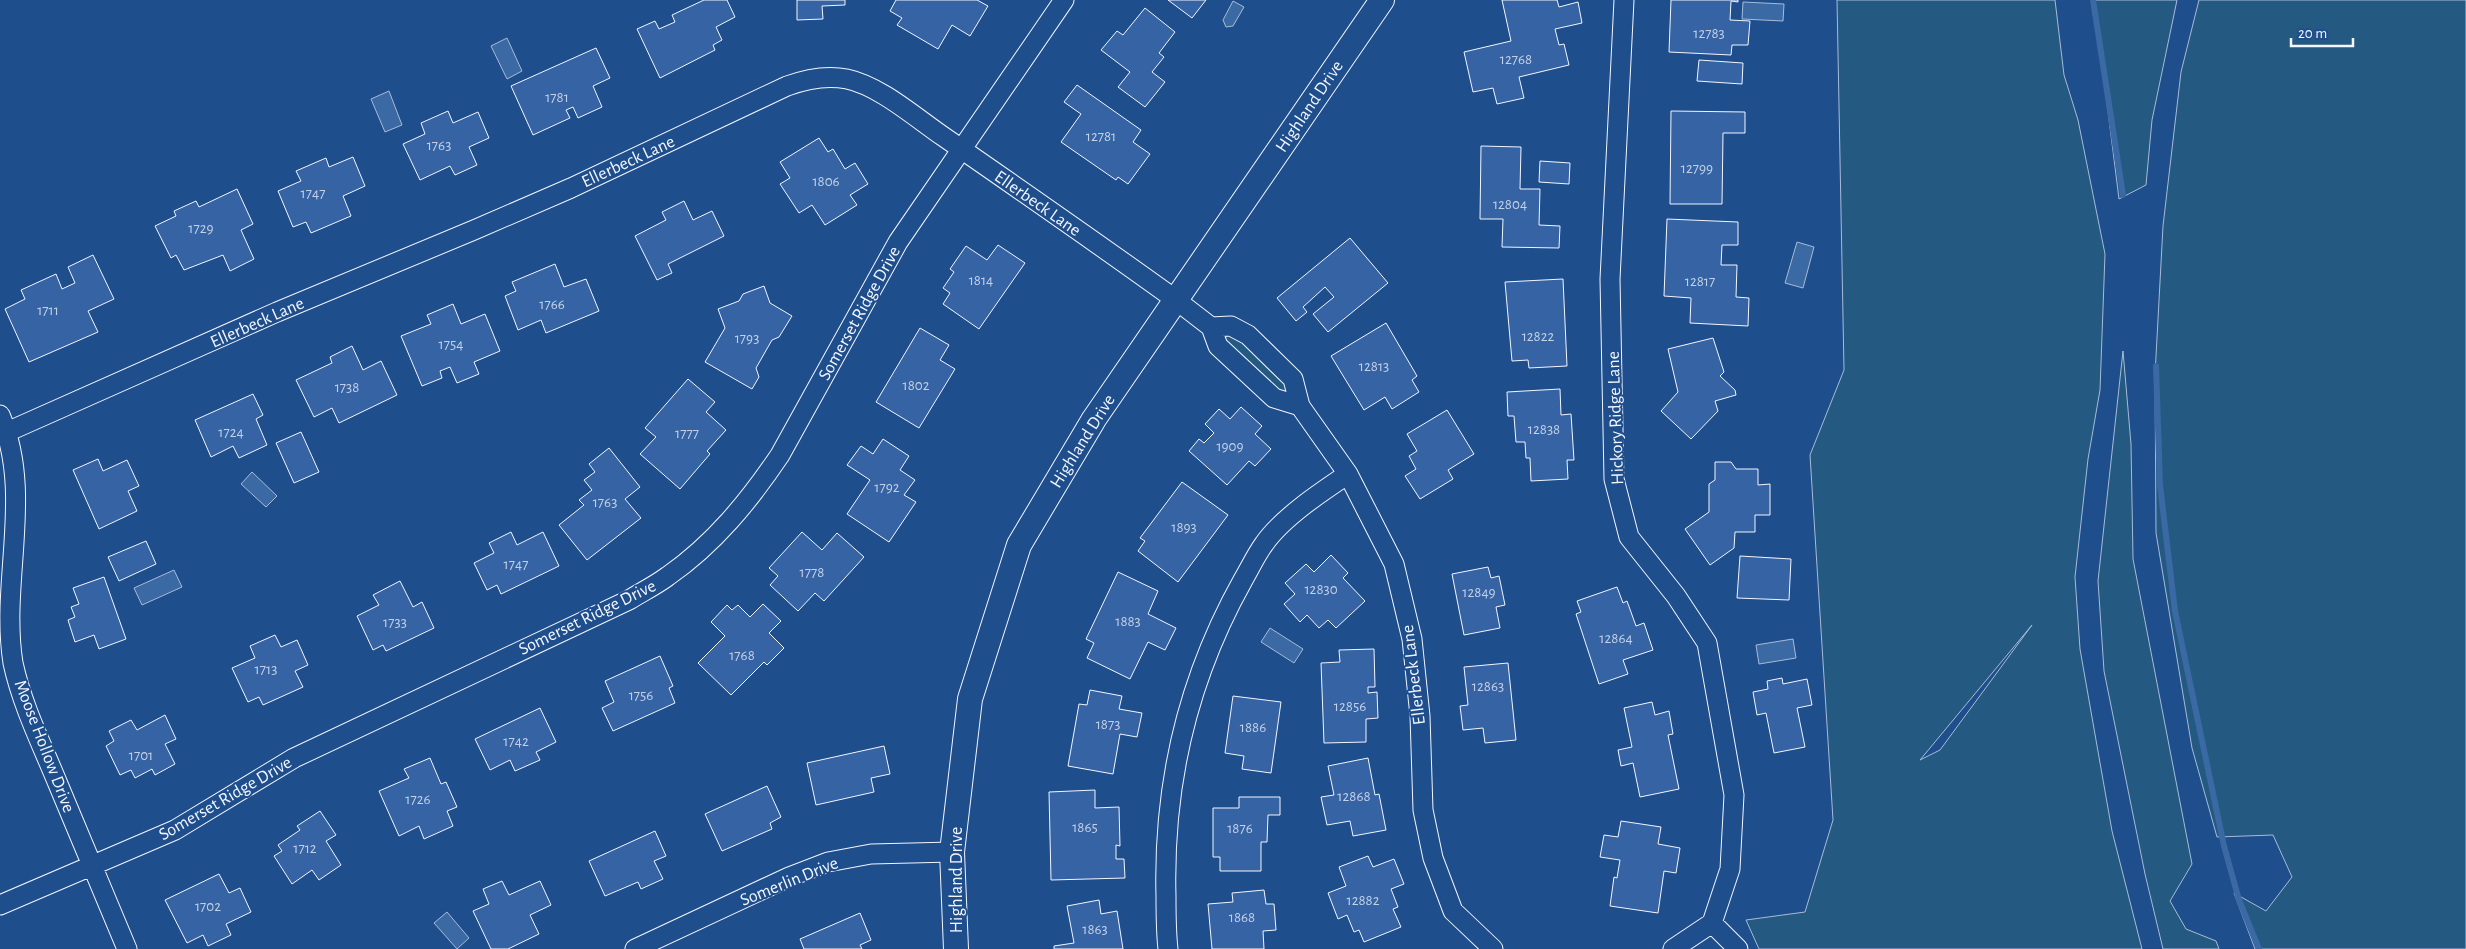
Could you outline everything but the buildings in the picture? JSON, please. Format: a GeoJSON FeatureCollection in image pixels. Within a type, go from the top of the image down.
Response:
{"type":"FeatureCollection","features":[{"type":"Feature","properties":{"kind":"street","name":"Somerset Ridge Drive"},"geometry":{"type":"LineString","coordinates":[[0,905],[175,830],[294,758],[323,743],[629,600],[668,576],[704,548],[758,488],[780,456],[898,242],[1064,0]]}},
{"type":"Feature","properties":{"kind":"street","name":"Highland Drive"},"geometry":{"type":"LineString","coordinates":[[956,949],[952,852],[970,699],[1019,544],[1094,419],[1382,0]]}},
{"type":"Feature","properties":{"kind":"street","name":"Hickory Ridge Lane"},"geometry":{"type":"LineString","coordinates":[[1624,0],[1610,279],[1614,479],[1629,537],[1676,596],[1707,643],[1734,795],[1730,869],[1712,923]]}},
{"type":"Feature","properties":{"kind":"street","name":"Ellerbeck Lane"},"geometry":{"type":"LineString","coordinates":[[8,432],[277,312],[492,223],[802,81],[832,78],[861,84],[875,90],[961,149],[1176,300],[1211,327],[1218,346],[1274,398],[1300,406]]}},
{"type":"Feature","properties":{"kind":"street","name":"Ellerbeck Lane"},"geometry":{"type":"LineString","coordinates":[[1211,327],[1232,326],[1248,336],[1294,379],[1300,406],[1348,474],[1394,564],[1412,639],[1420,716],[1423,810],[1433,858],[1453,911],[1493,949]]}},
{"type":"Feature","properties":{"kind":"street","name":"Moose Hollow Drive"},"geometry":{"type":"LineString","coordinates":[[0,415],[8,432],[15,491],[10,595],[10,631],[13,663],[32,723],[127,949]]}},
{"type":"Feature","properties":{"kind":"street"},"geometry":{"type":"LineString","coordinates":[[1168,949],[1165,860],[1172,779],[1179,740],[1212,643],[1235,594],[1265,543],[1306,502],[1348,474]]}},
{"type":"Feature","properties":{"kind":"street","name":"Somerlin Drive"},"geometry":{"type":"LineString","coordinates":[[635,949],[789,877],[828,862],[871,854],[952,852]]}},
{"type":"Feature","properties":{"kind":"street"},"geometry":{"type":"LineString","coordinates":[[1673,949],[1712,923],[1738,949]]}},
{"type":"Feature","properties":{"kind":"shaded area"},"geometry":{"type":"Polygon","coordinates":[[[1837,0],[2055,0],[2064,75],[2078,120],[2105,254],[2100,390],[2088,459],[2075,577],[2080,649],[2112,831],[2142,949],[1759,949],[1746,920],[1805,912],[1833,820],[1810,455],[1844,370],[1837,0]],[[2032,625],[1920,760],[1940,750],[2032,625]]]}},
{"type":"Feature","properties":{"kind":"shaded area"},"geometry":{"type":"Polygon","coordinates":[[[2094,0],[2177,0],[2152,120],[2146,185],[2119,199],[2094,0]]]}},
{"type":"Feature","properties":{"kind":"shaded area"},"geometry":{"type":"Polygon","coordinates":[[[2199,0],[2466,0],[2466,949],[2255,949],[2234,893],[2266,911],[2292,877],[2273,835],[2217,837],[2192,748],[2156,533],[2155,375],[2163,226],[2181,72],[2199,0]]]}},
{"type":"Feature","properties":{"kind":"shaded area"},"geometry":{"type":"Polygon","coordinates":[[[1233,1],[1244,7],[1233,26],[1226,27],[1223,20],[1233,1]]]}},
{"type":"Feature","properties":{"kind":"shaded area"},"geometry":{"type":"Polygon","coordinates":[[[1743,2],[1784,4],[1783,21],[1742,19],[1743,2]]]}},
{"type":"Feature","properties":{"kind":"shaded area"},"geometry":{"type":"Polygon","coordinates":[[[507,38],[522,71],[507,79],[491,46],[507,38]]]}},
{"type":"Feature","properties":{"kind":"shaded area"},"geometry":{"type":"Polygon","coordinates":[[[389,91],[402,125],[385,132],[371,99],[389,91]]]}},
{"type":"Feature","properties":{"kind":"shaded area"},"geometry":{"type":"Polygon","coordinates":[[[1797,242],[1814,247],[1803,288],[1785,283],[1797,242]]]}},
{"type":"Feature","properties":{"kind":"shaded area"},"geometry":{"type":"Polygon","coordinates":[[[1231,333],[1238,336],[1286,379],[1287,391],[1281,392],[1225,342],[1226,336],[1231,333]]]}},
{"type":"Feature","properties":{"kind":"shaded area"},"geometry":{"type":"Polygon","coordinates":[[[2123,351],[2131,444],[2133,559],[2192,864],[2170,901],[2186,929],[2216,941],[2219,949],[2163,949],[2145,874],[2104,671],[2098,581],[2123,351]]]}},
{"type":"Feature","properties":{"kind":"shaded area"},"geometry":{"type":"Polygon","coordinates":[[[252,472],[277,496],[266,507],[241,484],[252,472]]]}},
{"type":"Feature","properties":{"kind":"shaded area"},"geometry":{"type":"Polygon","coordinates":[[[174,570],[182,587],[142,605],[134,588],[174,570]]]}},
{"type":"Feature","properties":{"kind":"shaded area"},"geometry":{"type":"Polygon","coordinates":[[[1270,628],[1303,649],[1294,663],[1261,642],[1270,628]]]}},
{"type":"Feature","properties":{"kind":"shaded area"},"geometry":{"type":"Polygon","coordinates":[[[1793,639],[1796,658],[1759,664],[1756,645],[1793,639]]]}},
{"type":"Feature","properties":{"kind":"shaded area"},"geometry":{"type":"Polygon","coordinates":[[[447,912],[469,938],[457,949],[434,923],[447,912]]]}},
{"type":"Feature","properties":{"kind":"waterway"},"geometry":{"type":"LineString","coordinates":[[2093,0],[2123,195]]}},
{"type":"Feature","properties":{"kind":"waterway"},"geometry":{"type":"LineString","coordinates":[[2156,366],[2160,485],[2175,611],[2224,846],[2239,900],[2259,949]]}}]}
